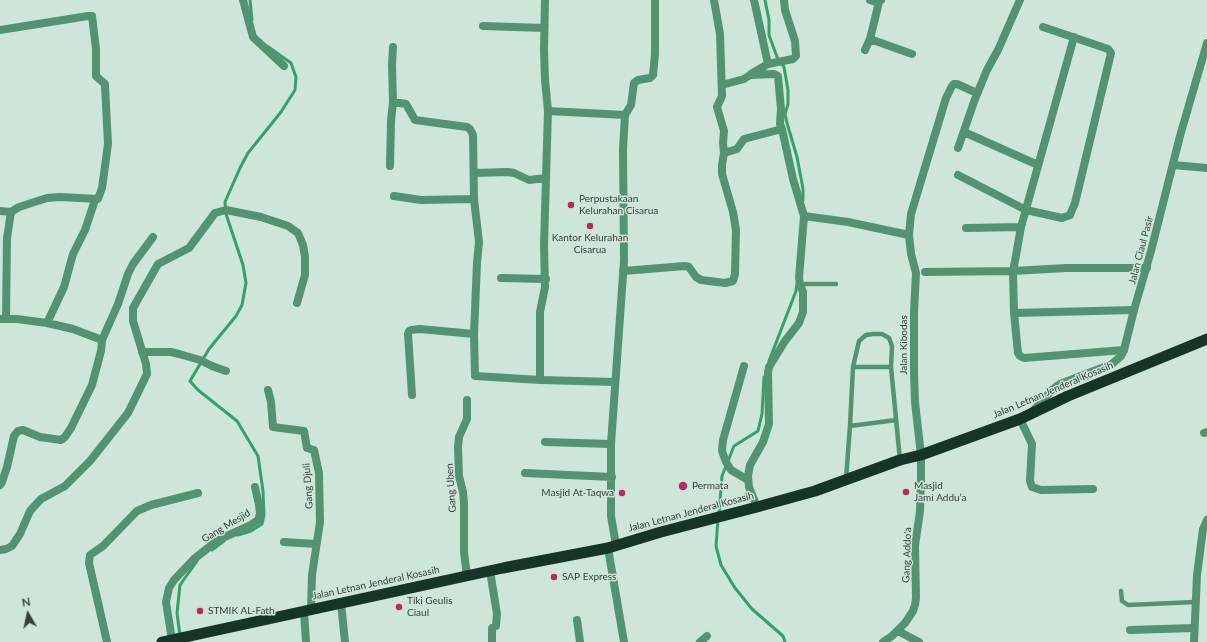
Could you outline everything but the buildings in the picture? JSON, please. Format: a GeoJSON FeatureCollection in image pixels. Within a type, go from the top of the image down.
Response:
{"type":"FeatureCollection","features":[{"type":"Feature","properties":{"kind":"highway","name":"Jalan Letnan Jenderal Kosasih"},"geometry":{"type":"LineString","coordinates":[[167,641],[490,571],[612,547],[661,532],[757,508],[846,480],[900,460],[921,455],[1020,418],[1157,358],[1207,339]]}},
{"type":"Feature","properties":{"kind":"street"},"geometry":{"type":"LineString","coordinates":[[243,0],[253,37],[284,66]]}},
{"type":"Feature","properties":{"kind":"street"},"geometry":{"type":"LineString","coordinates":[[540,380],[540,312],[546,279],[544,245],[548,111],[545,80],[545,0]]}},
{"type":"Feature","properties":{"kind":"street"},"geometry":{"type":"LineString","coordinates":[[624,642],[612,547],[611,516],[611,444],[623,271],[623,149],[625,115],[631,104],[634,83],[638,80],[650,78],[653,75],[655,54],[655,0]]}},
{"type":"Feature","properties":{"kind":"street"},"geometry":{"type":"LineString","coordinates":[[623,271],[685,266],[689,267],[696,277],[701,280],[725,283],[733,281],[735,274],[736,230],[731,203],[722,174],[724,131],[717,107],[722,96],[720,34],[714,0]]}},
{"type":"Feature","properties":{"kind":"street"},"geometry":{"type":"LineString","coordinates":[[754,0],[768,64]]}},
{"type":"Feature","properties":{"kind":"street"},"geometry":{"type":"LineString","coordinates":[[722,85],[744,79],[768,64],[793,59],[796,56],[795,41],[785,10],[784,0]]}},
{"type":"Feature","properties":{"kind":"street"},"geometry":{"type":"LineString","coordinates":[[865,50],[870,39],[880,1],[870,0]]}},
{"type":"Feature","properties":{"kind":"street"},"geometry":{"type":"LineString","coordinates":[[958,148],[978,93],[1020,0]]}},
{"type":"Feature","properties":{"kind":"street"},"geometry":{"type":"LineString","coordinates":[[0,30],[92,16],[96,49],[96,76],[105,84],[108,144],[102,188],[99,198],[95,200],[85,230],[73,254],[64,286],[47,323]]}},
{"type":"Feature","properties":{"kind":"street"},"geometry":{"type":"LineString","coordinates":[[483,26],[544,28]]}},
{"type":"Feature","properties":{"kind":"street"},"geometry":{"type":"LineString","coordinates":[[958,175],[1026,210],[1062,218],[1070,215],[1075,203],[1111,53],[1108,49],[1043,27]]}},
{"type":"Feature","properties":{"kind":"street"},"geometry":{"type":"LineString","coordinates":[[1074,37],[1021,227],[1013,271],[1014,312],[1018,352],[1022,357],[1124,350]]}},
{"type":"Feature","properties":{"kind":"street"},"geometry":{"type":"LineString","coordinates":[[870,39],[912,54]]}},
{"type":"Feature","properties":{"kind":"street","name":"Jalan Ciaul Pasir"},"geometry":{"type":"LineString","coordinates":[[1031,413],[1053,389],[1060,384],[1108,366],[1121,356],[1124,350],[1147,268],[1180,136],[1207,43]]}},
{"type":"Feature","properties":{"kind":"street"},"geometry":{"type":"LineString","coordinates":[[390,166],[393,102],[392,65],[394,47]]}},
{"type":"Feature","properties":{"kind":"street"},"geometry":{"type":"LineString","coordinates":[[750,75],[774,74],[778,76],[781,108],[780,121],[792,179],[804,216],[800,270],[800,284],[803,292],[802,316],[799,323],[785,341],[769,367],[767,378],[769,424],[763,442],[750,465],[748,480],[757,508]]}},
{"type":"Feature","properties":{"kind":"street","name":"Jalan Kibodas"},"geometry":{"type":"LineString","coordinates":[[921,455],[915,402],[914,312],[916,272],[911,254],[909,235],[910,214],[949,91],[954,84],[978,93]]}},
{"type":"Feature","properties":{"kind":"street"},"geometry":{"type":"LineString","coordinates":[[393,102],[406,104],[415,120],[467,126],[473,135],[475,172],[474,199],[480,242],[477,263],[474,334],[475,376],[540,380],[615,382]]}},
{"type":"Feature","properties":{"kind":"street"},"geometry":{"type":"LineString","coordinates":[[548,111],[625,115]]}},
{"type":"Feature","properties":{"kind":"street"},"geometry":{"type":"LineString","coordinates":[[724,153],[737,149],[744,139],[782,129]]}},
{"type":"Feature","properties":{"kind":"street"},"geometry":{"type":"LineString","coordinates":[[964,132],[1038,165]]}},
{"type":"Feature","properties":{"kind":"street"},"geometry":{"type":"LineString","coordinates":[[1173,165],[1207,168]]}},
{"type":"Feature","properties":{"kind":"street"},"geometry":{"type":"LineString","coordinates":[[475,172],[508,172],[514,173],[529,180],[546,178]]}},
{"type":"Feature","properties":{"kind":"street"},"geometry":{"type":"LineString","coordinates":[[394,196],[421,200],[474,199]]}},
{"type":"Feature","properties":{"kind":"street"},"geometry":{"type":"LineString","coordinates":[[0,211],[11,212],[19,207],[47,198],[60,197],[95,200]]}},
{"type":"Feature","properties":{"kind":"street"},"geometry":{"type":"LineString","coordinates":[[0,550],[12,546],[20,534],[30,511],[41,499],[65,486],[90,461],[128,413],[147,374],[146,364],[133,322],[132,311],[135,304],[158,264],[189,248],[215,213],[221,210],[226,210],[260,217],[288,226],[298,234],[303,245],[305,257],[305,276],[297,303]]}},
{"type":"Feature","properties":{"kind":"street"},"geometry":{"type":"LineString","coordinates":[[11,212],[7,238],[3,319],[47,323],[73,329],[102,340]]}},
{"type":"Feature","properties":{"kind":"street"},"geometry":{"type":"LineString","coordinates":[[804,216],[848,222],[909,235]]}},
{"type":"Feature","properties":{"kind":"street"},"geometry":{"type":"LineString","coordinates":[[966,228],[1021,227]]}},
{"type":"Feature","properties":{"kind":"street"},"geometry":{"type":"LineString","coordinates":[[0,485],[7,467],[14,436],[18,431],[23,430],[40,437],[61,440],[65,437],[75,422],[92,385],[101,351],[102,340],[118,304],[128,274],[133,264],[153,238]]}},
{"type":"Feature","properties":{"kind":"street"},"geometry":{"type":"LineString","coordinates":[[925,272],[1013,271],[1066,268],[1147,268]]}},
{"type":"Feature","properties":{"kind":"street"},"geometry":{"type":"LineString","coordinates":[[501,278],[546,279]]}},
{"type":"Feature","properties":{"kind":"street"},"geometry":{"type":"LineString","coordinates":[[1014,312],[1134,310]]}},
{"type":"Feature","properties":{"kind":"street"},"geometry":{"type":"LineString","coordinates":[[412,395],[409,331],[420,329],[474,334]]}},
{"type":"Feature","properties":{"kind":"street"},"geometry":{"type":"LineString","coordinates":[[142,352],[171,352],[200,360],[212,366],[226,370]]}},
{"type":"Feature","properties":{"kind":"street"},"geometry":{"type":"LineString","coordinates":[[744,366],[723,440],[722,451],[731,470],[748,480]]}},
{"type":"Feature","properties":{"kind":"street","name":"Gang Djuli"},"geometry":{"type":"LineString","coordinates":[[268,390],[271,402],[273,427],[304,431],[307,448],[314,450],[319,473],[320,522],[312,575],[306,642]]}},
{"type":"Feature","properties":{"kind":"street","name":"Gang Uben"},"geometry":{"type":"LineString","coordinates":[[467,576],[464,552],[464,503],[459,476],[458,447],[459,437],[468,419],[468,400]]}},
{"type":"Feature","properties":{"kind":"street"},"geometry":{"type":"LineString","coordinates":[[1020,418],[1032,444],[1030,481],[1032,487],[1041,490],[1093,489]]}},
{"type":"Feature","properties":{"kind":"street"},"geometry":{"type":"LineString","coordinates":[[545,442],[611,444]]}},
{"type":"Feature","properties":{"kind":"street","name":"Gang Addo'a"},"geometry":{"type":"LineString","coordinates":[[883,642],[898,631],[910,616],[915,605],[915,546],[921,500],[921,455]]}},
{"type":"Feature","properties":{"kind":"street"},"geometry":{"type":"LineString","coordinates":[[525,473],[612,477]]}},
{"type":"Feature","properties":{"kind":"street","name":"Gang Mesjid"},"geometry":{"type":"LineString","coordinates":[[167,641],[166,602],[169,588],[174,580],[194,559],[218,540],[249,526],[258,520],[260,514],[255,487]]}},
{"type":"Feature","properties":{"kind":"street"},"geometry":{"type":"LineString","coordinates":[[107,642],[89,563],[90,555],[109,540],[137,511],[151,504],[198,493]]}},
{"type":"Feature","properties":{"kind":"street"},"geometry":{"type":"LineString","coordinates":[[1194,642],[1195,602],[1204,550],[1203,529],[1207,520]]}},
{"type":"Feature","properties":{"kind":"street"},"geometry":{"type":"LineString","coordinates":[[284,542],[316,544]]}},
{"type":"Feature","properties":{"kind":"street"},"geometry":{"type":"LineString","coordinates":[[490,571],[497,614],[496,626],[492,628],[492,642]]}},
{"type":"Feature","properties":{"kind":"street"},"geometry":{"type":"LineString","coordinates":[[341,603],[346,642]]}},
{"type":"Feature","properties":{"kind":"street"},"geometry":{"type":"LineString","coordinates":[[577,620],[580,642]]}},
{"type":"Feature","properties":{"kind":"street"},"geometry":{"type":"LineString","coordinates":[[1130,630],[1194,628]]}},
{"type":"Feature","properties":{"kind":"street"},"geometry":{"type":"LineString","coordinates":[[898,631],[920,642]]}},
{"type":"Feature","properties":{"kind":"street"},"geometry":{"type":"LineString","coordinates":[[700,642],[707,636]]}},
{"type":"Feature","properties":{"kind":"lane"},"geometry":{"type":"LineString","coordinates":[[800,284],[836,284]]}},
{"type":"Feature","properties":{"kind":"lane"},"geometry":{"type":"LineString","coordinates":[[846,480],[853,367],[859,341],[866,335],[882,334],[889,338],[892,346],[892,367],[900,460]]}},
{"type":"Feature","properties":{"kind":"lane"},"geometry":{"type":"LineString","coordinates":[[853,367],[892,367]]}},
{"type":"Feature","properties":{"kind":"lane"},"geometry":{"type":"LineString","coordinates":[[850,426],[896,420]]}},
{"type":"Feature","properties":{"kind":"lane"},"geometry":{"type":"LineString","coordinates":[[1121,591],[1122,601],[1128,605],[1195,602]]}},
{"type":"Feature","properties":{"kind":"waterway"},"geometry":{"type":"LineString","coordinates":[[250,0],[252,20]]}},
{"type":"Feature","properties":{"kind":"waterway"},"geometry":{"type":"LineString","coordinates":[[765,0],[769,20],[769,35],[777,57],[784,67],[788,90],[788,104],[785,114],[797,157],[803,189],[803,200]]}},
{"type":"Feature","properties":{"kind":"waterway"},"geometry":{"type":"LineString","coordinates":[[238,535],[251,531],[262,524],[264,515],[263,491],[258,456],[237,421],[198,390],[190,381],[209,349],[236,316],[242,305],[246,283],[243,265],[226,214],[225,202],[248,153],[281,112],[295,90],[296,77],[291,63],[267,46]]}},
{"type":"Feature","properties":{"kind":"waterway"},"geometry":{"type":"LineString","coordinates":[[769,361],[796,291],[797,283]]}},
{"type":"Feature","properties":{"kind":"waterway"},"geometry":{"type":"LineString","coordinates":[[719,514],[722,476],[734,446],[758,431],[762,414],[764,377]]}},
{"type":"Feature","properties":{"kind":"waterway"},"geometry":{"type":"LineString","coordinates":[[718,519],[716,546],[721,565],[735,588],[752,609],[783,636],[785,642]]}},
{"type":"Feature","properties":{"kind":"waterway"},"geometry":{"type":"LineString","coordinates":[[212,550],[224,541]]}},
{"type":"Feature","properties":{"kind":"waterway"},"geometry":{"type":"LineString","coordinates":[[180,636],[177,613],[180,585],[197,561]]}},
{"type":"Feature","properties":{"kind":"place","name":"Perpustakaan Kelurahan Cisarua"},"geometry":{"type":"Point","coordinates":[571,205]}},
{"type":"Feature","properties":{"kind":"place","name":"Kantor Kelurahan Cisarua"},"geometry":{"type":"Point","coordinates":[590,226]}},
{"type":"Feature","properties":{"kind":"place","name":"Permata"},"geometry":{"type":"Point","coordinates":[683,486]}},
{"type":"Feature","properties":{"kind":"place","name":"Masjid Jami Addu’a"},"geometry":{"type":"Point","coordinates":[906,492]}},
{"type":"Feature","properties":{"kind":"place","name":"Masjid At-Taqwa"},"geometry":{"type":"Point","coordinates":[622,493]}},
{"type":"Feature","properties":{"kind":"place","name":"SAP Express"},"geometry":{"type":"Point","coordinates":[554,577]}},
{"type":"Feature","properties":{"kind":"place","name":"Tiki Geulis Ciaul"},"geometry":{"type":"Point","coordinates":[399,607]}},
{"type":"Feature","properties":{"kind":"place","name":"STMIK AL-Fath"},"geometry":{"type":"Point","coordinates":[200,611]}}]}
